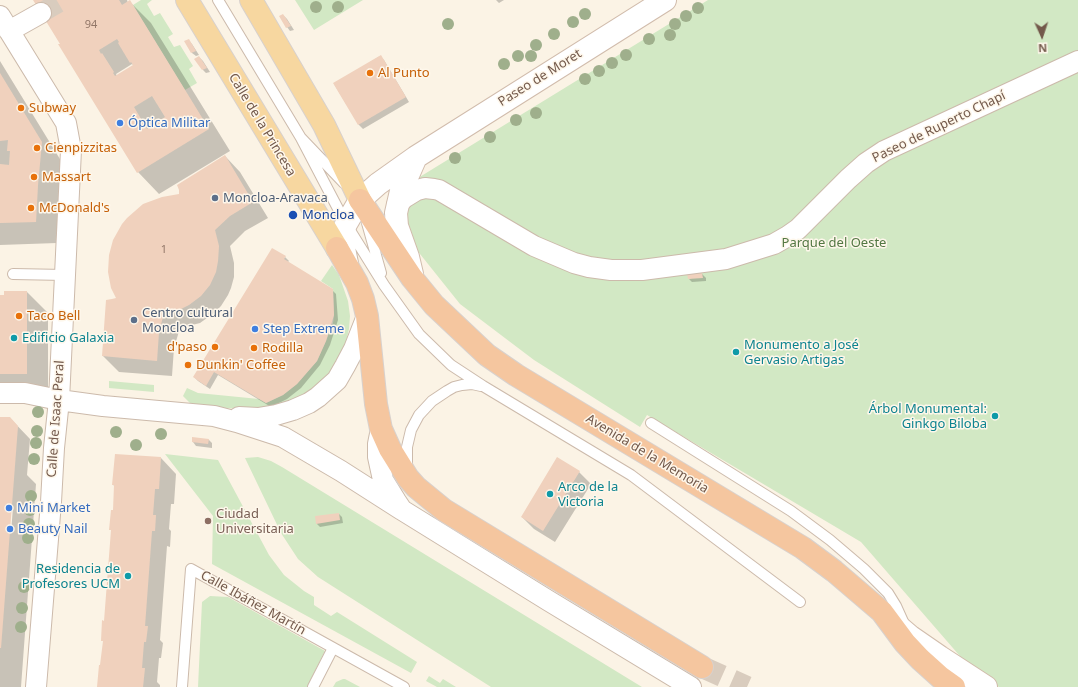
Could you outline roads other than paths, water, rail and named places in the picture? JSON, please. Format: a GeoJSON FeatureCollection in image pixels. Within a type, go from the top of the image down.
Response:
{"type":"FeatureCollection","features":[{"type":"Feature","properties":{"kind":"highway","name":"Avenida de la Memoria"},"geometry":{"type":"LineString","coordinates":[[360,200],[412,278],[434,305],[487,355],[516,375],[803,548],[834,570],[882,612],[905,643],[920,659],[954,687]]}},
{"type":"Feature","properties":{"kind":"highway","name":"Calle de la Princesa"},"geometry":{"type":"LineString","coordinates":[[337,248],[357,283],[367,316]]}},
{"type":"Feature","properties":{"kind":"highway"},"geometry":{"type":"LineString","coordinates":[[367,316],[376,404],[381,429],[390,449],[408,478],[416,487],[444,510],[702,667]]}},
{"type":"Feature","properties":{"kind":"main road","name":"Calle de la Princesa"},"geometry":{"type":"LineString","coordinates":[[187,0],[337,248]]}},
{"type":"Feature","properties":{"kind":"main road"},"geometry":{"type":"LineString","coordinates":[[251,0],[324,125],[360,200]]}},
{"type":"Feature","properties":{"kind":"main road","name":"Paseo de Moret"},"geometry":{"type":"LineString","coordinates":[[337,248],[346,224],[360,200],[378,184],[416,157],[665,0]]}},
{"type":"Feature","properties":{"kind":"main road"},"geometry":{"type":"LineString","coordinates":[[412,278],[408,257],[397,226],[396,213],[401,191],[416,157]]}},
{"type":"Feature","properties":{"kind":"main road"},"geometry":{"type":"LineString","coordinates":[[882,612],[910,636],[986,687]]}},
{"type":"Feature","properties":{"kind":"street"},"geometry":{"type":"LineString","coordinates":[[4,24],[41,13]]}},
{"type":"Feature","properties":{"kind":"street","name":"Calle de Isaac Peral"},"geometry":{"type":"LineString","coordinates":[[4,24],[66,123],[71,150],[59,400],[36,687]]}},
{"type":"Feature","properties":{"kind":"street","name":"Paseo de Ruperto Chapí"},"geometry":{"type":"LineString","coordinates":[[397,205],[404,198],[425,188],[439,190],[534,246],[574,263],[589,267],[611,270],[642,270],[726,258],[774,244],[788,236],[798,229],[866,163],[884,151],[1078,61]]}},
{"type":"Feature","properties":{"kind":"street"},"geometry":{"type":"LineString","coordinates":[[0,393],[25,393],[59,400],[103,406],[214,416],[258,418],[276,415],[309,403],[337,380],[354,349],[367,316]]}},
{"type":"Feature","properties":{"kind":"street"},"geometry":{"type":"LineString","coordinates":[[214,416],[283,437],[341,471],[549,601],[691,687]]}},
{"type":"Feature","properties":{"kind":"street"},"geometry":{"type":"LineString","coordinates":[[381,429],[378,444],[378,457],[384,480],[402,510]]}},
{"type":"Feature","properties":{"kind":"lane"},"geometry":{"type":"LineString","coordinates":[[218,0],[301,138],[346,224],[384,285],[420,334],[451,364],[483,386],[632,475],[800,602]]}},
{"type":"Feature","properties":{"kind":"lane"},"geometry":{"type":"LineString","coordinates":[[301,138],[360,200],[384,285]]}},
{"type":"Feature","properties":{"kind":"lane"},"geometry":{"type":"LineString","coordinates":[[346,224],[357,283]]}},
{"type":"Feature","properties":{"kind":"lane"},"geometry":{"type":"LineString","coordinates":[[13,274],[65,275]]}},
{"type":"Feature","properties":{"kind":"lane"},"geometry":{"type":"LineString","coordinates":[[408,478],[406,463],[407,448],[411,430],[419,415],[432,401],[447,390],[462,385],[472,384],[483,386]]}},
{"type":"Feature","properties":{"kind":"lane"},"geometry":{"type":"LineString","coordinates":[[652,423],[791,511],[830,540],[864,569],[888,593],[896,606],[920,659]]}},
{"type":"Feature","properties":{"kind":"lane","name":"Calle Ibáñez Martín"},"geometry":{"type":"LineString","coordinates":[[182,687],[191,569],[404,687]]}},
{"type":"Feature","properties":{"kind":"lane"},"geometry":{"type":"LineString","coordinates":[[313,687],[333,648]]}},
{"type":"Feature","properties":{"kind":"tunnel"},"geometry":{"type":"LineString","coordinates":[[41,13],[63,0]]}},
{"type":"Feature","properties":{"kind":"tunnel"},"geometry":{"type":"LineString","coordinates":[[702,667],[747,687]]}},
{"type":"Feature","properties":{"kind":"place","name":"Al Punto"},"geometry":{"type":"Point","coordinates":[370,73]}},
{"type":"Feature","properties":{"kind":"place","name":"Subway"},"geometry":{"type":"Point","coordinates":[21,108]}},
{"type":"Feature","properties":{"kind":"place","name":"Óptica Militar"},"geometry":{"type":"Point","coordinates":[120,123]}},
{"type":"Feature","properties":{"kind":"place","name":"Cienpizzitas"},"geometry":{"type":"Point","coordinates":[37,148]}},
{"type":"Feature","properties":{"kind":"place","name":"Massart"},"geometry":{"type":"Point","coordinates":[34,177]}},
{"type":"Feature","properties":{"kind":"place","name":"Moncloa-Aravaca"},"geometry":{"type":"Point","coordinates":[215,198]}},
{"type":"Feature","properties":{"kind":"place","name":"McDonald's"},"geometry":{"type":"Point","coordinates":[31,208]}},
{"type":"Feature","properties":{"kind":"place","name":"Moncloa"},"geometry":{"type":"Point","coordinates":[293,215]}},
{"type":"Feature","properties":{"kind":"place","name":"Taco Bell"},"geometry":{"type":"Point","coordinates":[19,316]}},
{"type":"Feature","properties":{"kind":"place","name":"Centro cultural Moncloa"},"geometry":{"type":"Point","coordinates":[134,320]}},
{"type":"Feature","properties":{"kind":"place","name":"Step Extreme"},"geometry":{"type":"Point","coordinates":[255,329]}},
{"type":"Feature","properties":{"kind":"place","name":"Edificio Galaxia"},"geometry":{"type":"Point","coordinates":[14,338]}},
{"type":"Feature","properties":{"kind":"place","name":"d'paso"},"geometry":{"type":"Point","coordinates":[215,347]}},
{"type":"Feature","properties":{"kind":"place","name":"Rodilla"},"geometry":{"type":"Point","coordinates":[254,348]}},
{"type":"Feature","properties":{"kind":"place","name":"Monumento a José Gervasio Artigas"},"geometry":{"type":"Point","coordinates":[736,352]}},
{"type":"Feature","properties":{"kind":"place","name":"Dunkin' Coffee"},"geometry":{"type":"Point","coordinates":[188,365]}},
{"type":"Feature","properties":{"kind":"place","name":"Árbol Monumental: Ginkgo Biloba"},"geometry":{"type":"Point","coordinates":[995,416]}},
{"type":"Feature","properties":{"kind":"place","name":"Arco de la Victoria"},"geometry":{"type":"Point","coordinates":[550,494]}},
{"type":"Feature","properties":{"kind":"place","name":"Mini Market"},"geometry":{"type":"Point","coordinates":[9,508]}},
{"type":"Feature","properties":{"kind":"place","name":"Ciudad Universitaria"},"geometry":{"type":"Point","coordinates":[208,521]}},
{"type":"Feature","properties":{"kind":"place","name":"Beauty Nail"},"geometry":{"type":"Point","coordinates":[10,529]}},
{"type":"Feature","properties":{"kind":"place","name":"Residencia de Profesores UCM"},"geometry":{"type":"Point","coordinates":[128,576]}},
{"type":"Feature","properties":{"kind":"park label","name":"Parque del Oeste"},"geometry":{"type":"Point","coordinates":[834,243]}}]}
